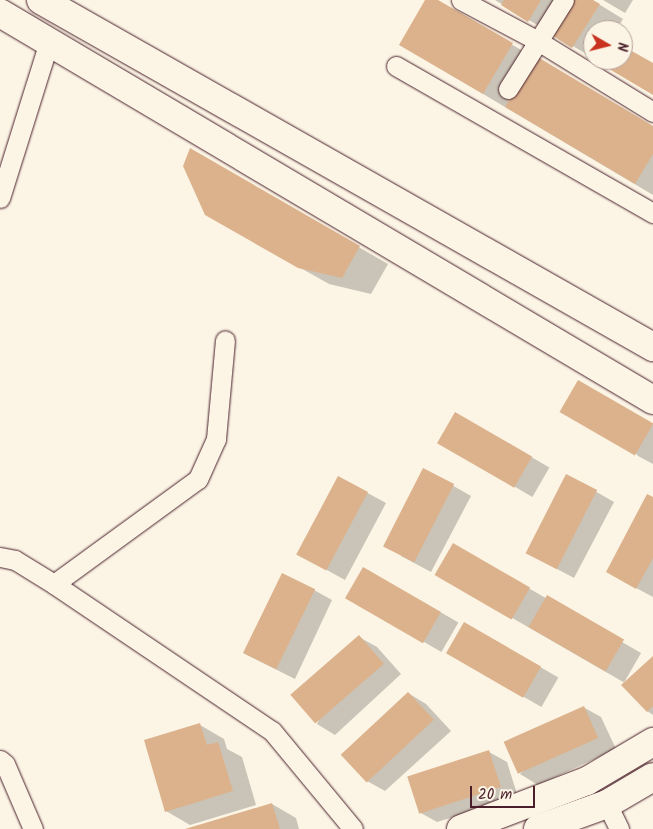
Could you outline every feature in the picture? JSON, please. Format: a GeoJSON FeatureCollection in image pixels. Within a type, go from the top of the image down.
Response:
{"type":"FeatureCollection","features":[{"type":"Feature","properties":{"kind":"main road"},"geometry":{"type":"LineString","coordinates":[[41,0],[653,347]]}},
{"type":"Feature","properties":{"kind":"main road"},"geometry":{"type":"LineString","coordinates":[[0,13],[653,400]]}},
{"type":"Feature","properties":{"kind":"main road"},"geometry":{"type":"LineString","coordinates":[[461,829],[587,781],[653,742]]}},
{"type":"Feature","properties":{"kind":"main road"},"geometry":{"type":"LineString","coordinates":[[538,829],[607,804],[653,777]]}},
{"type":"Feature","properties":{"kind":"street"},"geometry":{"type":"LineString","coordinates":[[461,0],[538,41],[653,112]]}},
{"type":"Feature","properties":{"kind":"street"},"geometry":{"type":"LineString","coordinates":[[508,89],[564,0]]}},
{"type":"Feature","properties":{"kind":"street"},"geometry":{"type":"LineString","coordinates":[[0,197],[49,42]]}},
{"type":"Feature","properties":{"kind":"street"},"geometry":{"type":"LineString","coordinates":[[396,66],[653,213]]}},
{"type":"Feature","properties":{"kind":"street"},"geometry":{"type":"LineString","coordinates":[[54,584],[198,480],[216,439],[225,340]]}},
{"type":"Feature","properties":{"kind":"street"},"geometry":{"type":"LineString","coordinates":[[0,558],[15,560],[54,584],[272,731],[353,829]]}},
{"type":"Feature","properties":{"kind":"street"},"geometry":{"type":"LineString","coordinates":[[0,760],[5,764],[33,829]]}},
{"type":"Feature","properties":{"kind":"street"},"geometry":{"type":"LineString","coordinates":[[607,804],[619,829]]}},
{"type":"Feature","properties":{"kind":"building"},"geometry":{"type":"Polygon","coordinates":[[[425,0],[438,0],[513,43],[483,94],[399,45],[425,0]]]}},
{"type":"Feature","properties":{"kind":"building"},"geometry":{"type":"Polygon","coordinates":[[[504,0],[541,0],[528,22],[501,5],[504,0]]]}},
{"type":"Feature","properties":{"kind":"building"},"geometry":{"type":"Polygon","coordinates":[[[571,0],[593,0],[600,4],[590,20],[583,20],[583,31],[572,48],[550,34],[571,0]]]}},
{"type":"Feature","properties":{"kind":"building"},"geometry":{"type":"Polygon","coordinates":[[[633,52],[653,63],[653,95],[611,70],[633,70],[633,52]]]}},
{"type":"Feature","properties":{"kind":"building"},"geometry":{"type":"Polygon","coordinates":[[[536,56],[653,126],[653,154],[635,184],[505,107],[536,56]]]}},
{"type":"Feature","properties":{"kind":"building"},"geometry":{"type":"Polygon","coordinates":[[[190,148],[360,246],[342,278],[298,268],[205,215],[183,166],[190,148]]]}},
{"type":"Feature","properties":{"kind":"building"},"geometry":{"type":"Polygon","coordinates":[[[578,380],[653,423],[635,456],[560,412],[578,380]]]}},
{"type":"Feature","properties":{"kind":"building"},"geometry":{"type":"Polygon","coordinates":[[[455,412],[532,456],[514,488],[437,443],[455,412]]]}},
{"type":"Feature","properties":{"kind":"building"},"geometry":{"type":"Polygon","coordinates":[[[423,468],[454,484],[414,562],[383,546],[423,468]]]}},
{"type":"Feature","properties":{"kind":"building"},"geometry":{"type":"Polygon","coordinates":[[[566,474],[597,490],[557,569],[526,553],[566,474]]]}},
{"type":"Feature","properties":{"kind":"building"},"geometry":{"type":"Polygon","coordinates":[[[338,476],[368,492],[326,571],[296,555],[338,476]]]}},
{"type":"Feature","properties":{"kind":"building"},"geometry":{"type":"Polygon","coordinates":[[[647,494],[653,497],[653,558],[636,589],[606,572],[647,494]]]}},
{"type":"Feature","properties":{"kind":"building"},"geometry":{"type":"Polygon","coordinates":[[[453,543],[530,588],[512,620],[434,575],[453,543]]]}},
{"type":"Feature","properties":{"kind":"building"},"geometry":{"type":"Polygon","coordinates":[[[363,567],[441,612],[423,643],[345,598],[363,567]]]}},
{"type":"Feature","properties":{"kind":"building"},"geometry":{"type":"Polygon","coordinates":[[[282,573],[315,589],[276,669],[243,653],[282,573]]]}},
{"type":"Feature","properties":{"kind":"building"},"geometry":{"type":"Polygon","coordinates":[[[547,595],[624,640],[606,672],[528,627],[547,595]]]}},
{"type":"Feature","properties":{"kind":"building"},"geometry":{"type":"Polygon","coordinates":[[[464,622],[541,666],[523,698],[446,653],[464,622]]]}},
{"type":"Feature","properties":{"kind":"building"},"geometry":{"type":"Polygon","coordinates":[[[359,635],[384,664],[315,723],[290,695],[359,635]]]}},
{"type":"Feature","properties":{"kind":"building"},"geometry":{"type":"Polygon","coordinates":[[[653,656],[653,706],[647,712],[621,685],[653,656]]]}},
{"type":"Feature","properties":{"kind":"building"},"geometry":{"type":"Polygon","coordinates":[[[408,692],[434,720],[367,783],[341,755],[408,692]]]}},
{"type":"Feature","properties":{"kind":"building"},"geometry":{"type":"Polygon","coordinates":[[[584,706],[598,738],[518,774],[504,742],[584,706]]]}},
{"type":"Feature","properties":{"kind":"building"},"geometry":{"type":"Polygon","coordinates":[[[200,723],[207,745],[218,742],[233,791],[165,812],[144,740],[200,723]]]}},
{"type":"Feature","properties":{"kind":"building"},"geometry":{"type":"Polygon","coordinates":[[[489,750],[501,787],[419,814],[407,777],[489,750]]]}},
{"type":"Feature","properties":{"kind":"building"},"geometry":{"type":"Polygon","coordinates":[[[272,803],[280,829],[185,829],[272,803]]]}}]}
